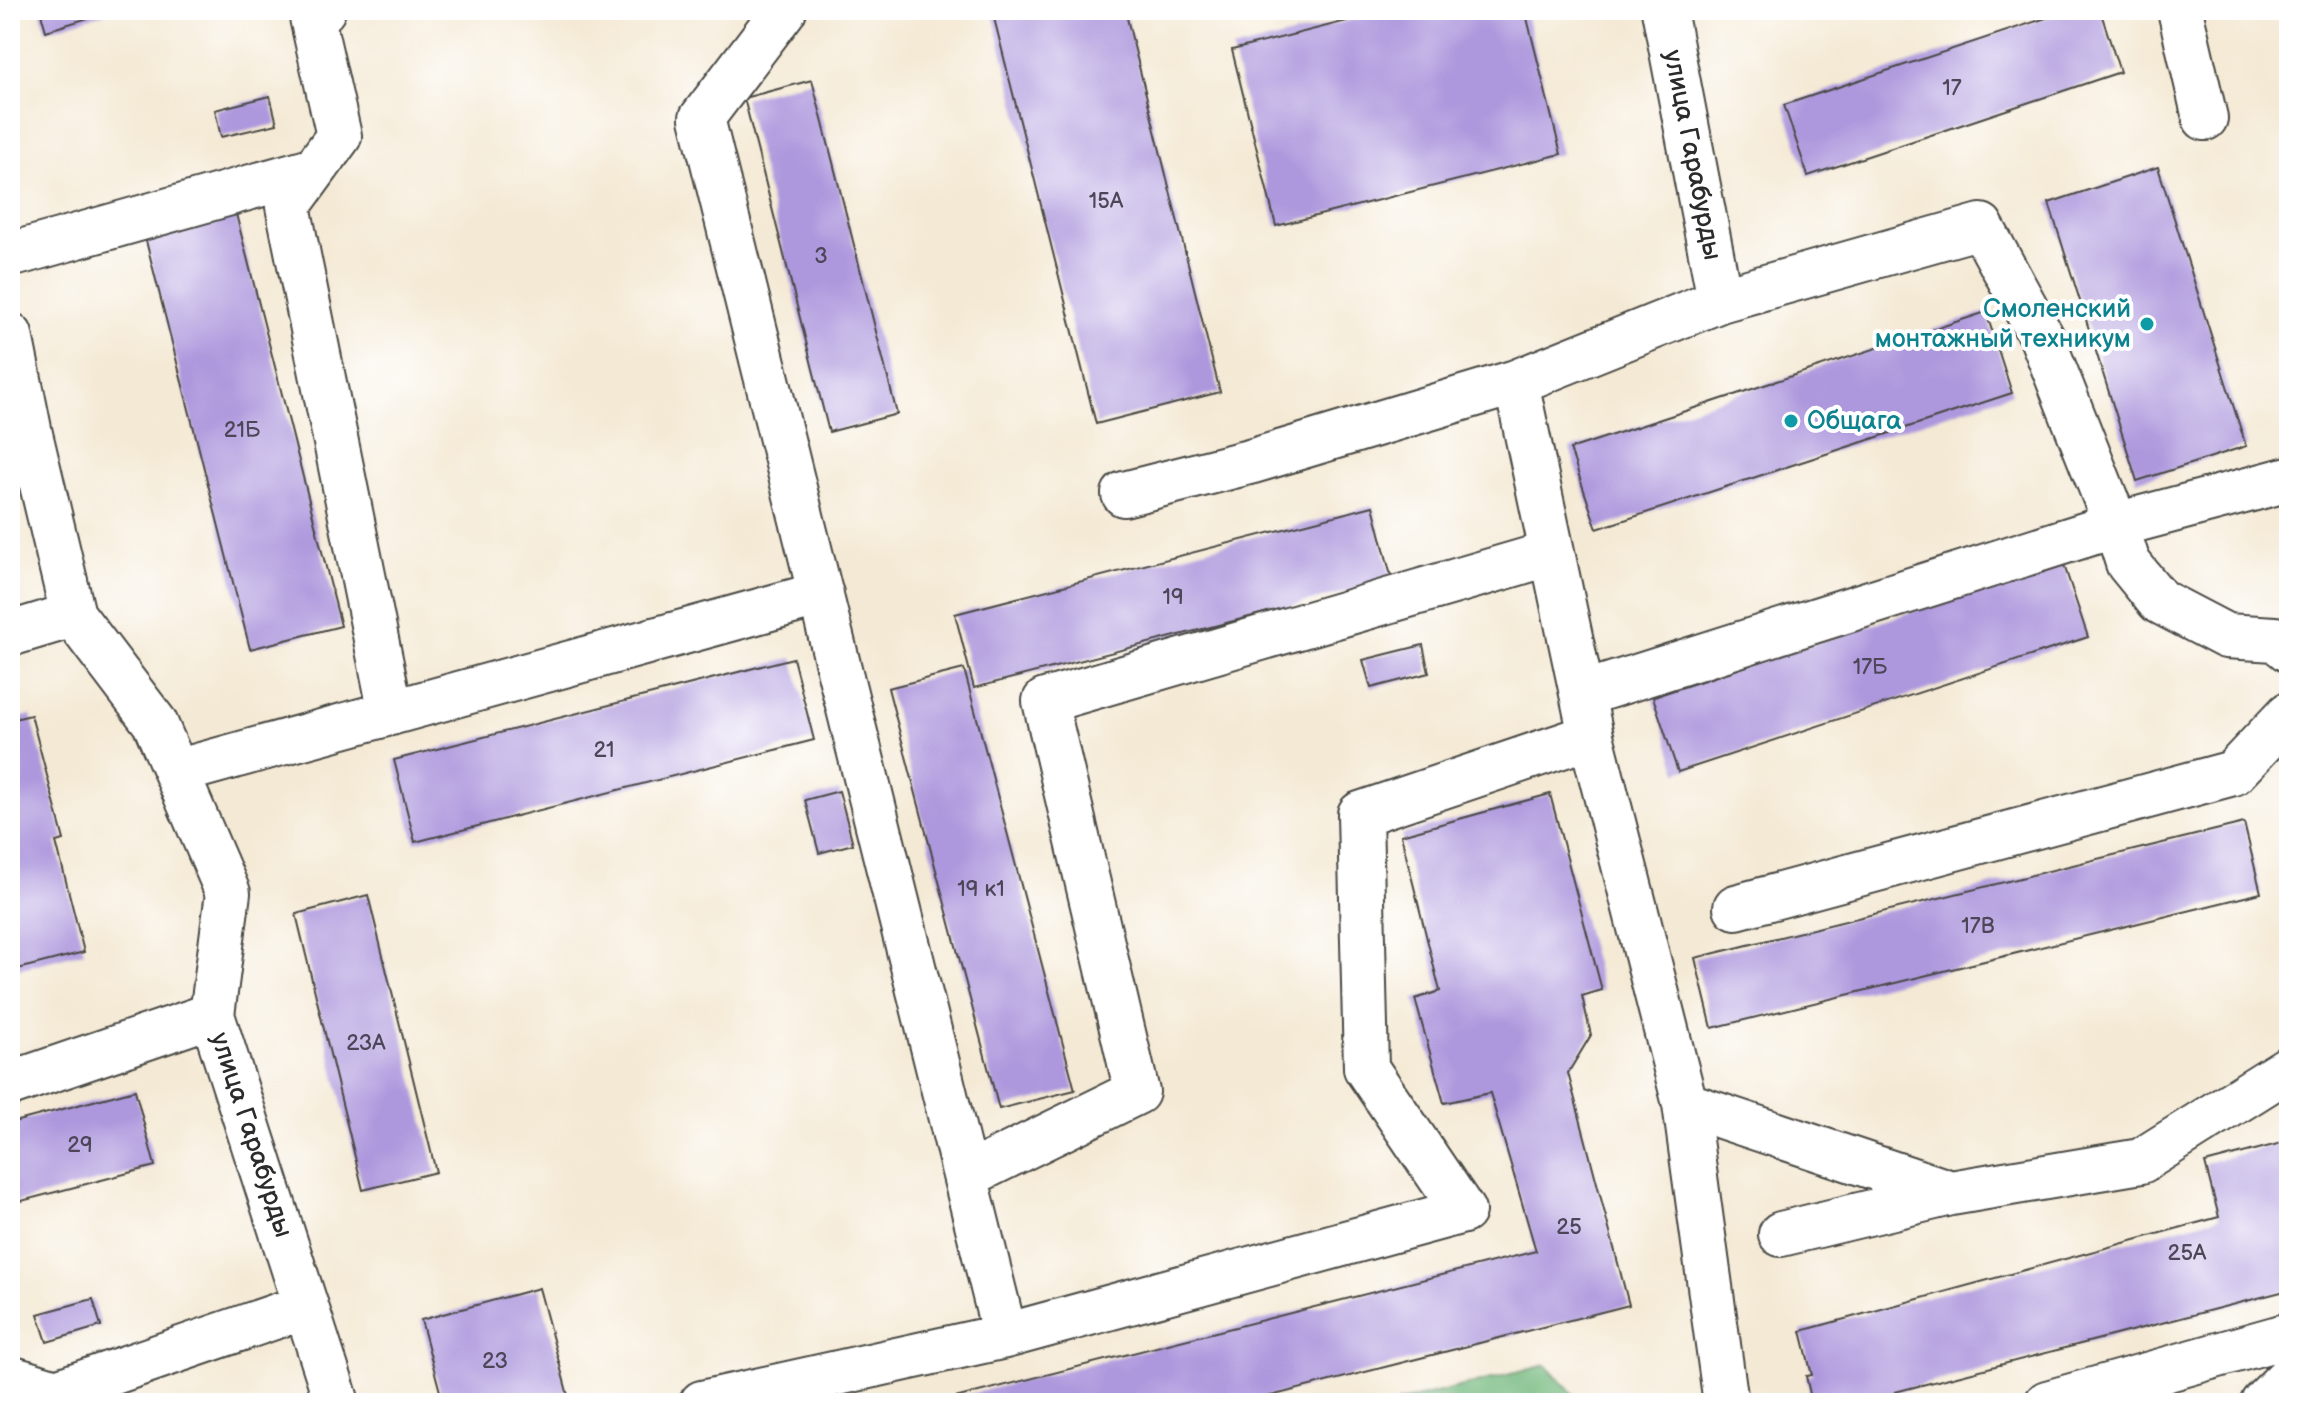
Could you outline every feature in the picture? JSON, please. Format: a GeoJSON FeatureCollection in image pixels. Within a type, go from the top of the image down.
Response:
{"type":"FeatureCollection","features":[{"type":"Feature","properties":{"kind":"street"},"geometry":{"type":"LineString","coordinates":[[323,10],[311,13],[339,136],[288,206],[391,713]]}},
{"type":"Feature","properties":{"kind":"street"},"geometry":{"type":"LineString","coordinates":[[784,10],[702,118],[1005,1336]]}},
{"type":"Feature","properties":{"kind":"street","name":"улица Гарабурды"},"geometry":{"type":"LineString","coordinates":[[1664,10],[1720,300]]}},
{"type":"Feature","properties":{"kind":"street"},"geometry":{"type":"LineString","coordinates":[[2180,10],[2205,118]]}},
{"type":"Feature","properties":{"kind":"street"},"geometry":{"type":"LineString","coordinates":[[10,255],[315,169]]}},
{"type":"Feature","properties":{"kind":"street"},"geometry":{"type":"LineString","coordinates":[[1124,494],[1253,461],[1516,382],[1720,300],[1981,226],[2042,338],[2128,563],[2159,601],[2226,636],[2275,639],[2289,650]]}},
{"type":"Feature","properties":{"kind":"street","name":"улица Гарабурды"},"geometry":{"type":"LineString","coordinates":[[10,335],[20,438],[73,615],[155,723],[228,893],[212,1015],[337,1403]]}},
{"type":"Feature","properties":{"kind":"street"},"geometry":{"type":"LineString","coordinates":[[1516,382],[1587,715],[1685,1104],[1726,1403]]}},
{"type":"Feature","properties":{"kind":"street"},"geometry":{"type":"LineString","coordinates":[[702,1403],[1005,1336],[1463,1211],[1366,1068],[1360,814],[1587,715],[2116,525],[2289,479]]}},
{"type":"Feature","properties":{"kind":"street"},"geometry":{"type":"LineString","coordinates":[[966,1176],[1137,1092],[1045,701],[1552,553]]}},
{"type":"Feature","properties":{"kind":"street"},"geometry":{"type":"LineString","coordinates":[[176,772],[821,594]]}},
{"type":"Feature","properties":{"kind":"street"},"geometry":{"type":"LineString","coordinates":[[10,634],[73,615]]}},
{"type":"Feature","properties":{"kind":"street"},"geometry":{"type":"LineString","coordinates":[[1736,907],[2233,773],[2289,714]]}},
{"type":"Feature","properties":{"kind":"street"},"geometry":{"type":"LineString","coordinates":[[10,1084],[212,1015]]}},
{"type":"Feature","properties":{"kind":"street"},"geometry":{"type":"LineString","coordinates":[[1781,1234],[1951,1193],[2141,1161],[2289,1068]]}},
{"type":"Feature","properties":{"kind":"street"},"geometry":{"type":"LineString","coordinates":[[1685,1104],[1951,1193]]}},
{"type":"Feature","properties":{"kind":"street"},"geometry":{"type":"LineString","coordinates":[[10,1378],[56,1392],[306,1306]]}},
{"type":"Feature","properties":{"kind":"street"},"geometry":{"type":"LineString","coordinates":[[2047,1403],[2289,1335]]}},
{"type":"Feature","properties":{"kind":"street"},"geometry":{"type":"LineString","coordinates":[[2263,1403],[2289,1377]]}},
{"type":"Feature","properties":{"kind":"green space"},"geometry":{"type":"Polygon","coordinates":[[[1546,1365],[1582,1403],[1396,1403],[1546,1365]]]}},
{"type":"Feature","properties":{"kind":"building"},"geometry":{"type":"Polygon","coordinates":[[[40,10],[111,10],[111,11],[46,31],[40,10]]]}},
{"type":"Feature","properties":{"kind":"building"},"geometry":{"type":"Polygon","coordinates":[[[992,10],[1125,10],[1220,392],[1096,424],[992,10]]]}},
{"type":"Feature","properties":{"kind":"building"},"geometry":{"type":"Polygon","coordinates":[[[1390,10],[1525,10],[1561,154],[1276,226],[1232,50],[1390,10]]]}},
{"type":"Feature","properties":{"kind":"building"},"geometry":{"type":"Polygon","coordinates":[[[2070,10],[2100,10],[2120,72],[1808,176],[1784,105],[2070,10]]]}},
{"type":"Feature","properties":{"kind":"building"},"geometry":{"type":"Polygon","coordinates":[[[812,80],[897,414],[829,432],[744,98],[812,80]]]}},
{"type":"Feature","properties":{"kind":"building"},"geometry":{"type":"Polygon","coordinates":[[[270,96],[277,124],[221,137],[215,110],[270,96]]]}},
{"type":"Feature","properties":{"kind":"building","name":"Смоленский монтажный техникум"},"geometry":{"type":"Polygon","coordinates":[[[2158,167],[2246,446],[2137,481],[2049,203],[2158,167]]]}},
{"type":"Feature","properties":{"kind":"building"},"geometry":{"type":"Polygon","coordinates":[[[235,210],[341,626],[250,649],[144,233],[235,210]]]}},
{"type":"Feature","properties":{"kind":"building","name":"Общага"},"geometry":{"type":"Polygon","coordinates":[[[1986,312],[2012,393],[1597,529],[1570,449],[1986,312]]]}},
{"type":"Feature","properties":{"kind":"building"},"geometry":{"type":"Polygon","coordinates":[[[1373,506],[1392,580],[974,688],[955,614],[1373,506]]]}},
{"type":"Feature","properties":{"kind":"building"},"geometry":{"type":"Polygon","coordinates":[[[2063,562],[2088,637],[1678,772],[1653,697],[2063,562]]]}},
{"type":"Feature","properties":{"kind":"building"},"geometry":{"type":"Polygon","coordinates":[[[1423,645],[1429,673],[1371,688],[1363,660],[1423,645]]]}},
{"type":"Feature","properties":{"kind":"building"},"geometry":{"type":"Polygon","coordinates":[[[793,658],[814,740],[415,842],[394,760],[793,658]]]}},
{"type":"Feature","properties":{"kind":"building"},"geometry":{"type":"Polygon","coordinates":[[[964,669],[1075,1090],[999,1109],[888,688],[964,669]]]}},
{"type":"Feature","properties":{"kind":"building"},"geometry":{"type":"Polygon","coordinates":[[[31,715],[64,840],[56,842],[84,952],[10,971],[10,720],[31,715]]]}},
{"type":"Feature","properties":{"kind":"building"},"geometry":{"type":"Polygon","coordinates":[[[839,791],[853,844],[819,853],[805,800],[839,791]]]}},
{"type":"Feature","properties":{"kind":"building"},"geometry":{"type":"Polygon","coordinates":[[[1550,794],[1602,990],[1582,996],[1591,1035],[1568,1073],[1629,1305],[1243,1403],[935,1403],[1536,1251],[1490,1093],[1444,1103],[1415,999],[1440,991],[1401,835],[1550,794]]]}},
{"type":"Feature","properties":{"kind":"building"},"geometry":{"type":"Polygon","coordinates":[[[2244,823],[2261,893],[1712,1028],[1695,958],[2244,823]]]}},
{"type":"Feature","properties":{"kind":"building"},"geometry":{"type":"Polygon","coordinates":[[[368,895],[436,1172],[363,1190],[296,914],[368,895]]]}},
{"type":"Feature","properties":{"kind":"building"},"geometry":{"type":"Polygon","coordinates":[[[135,1090],[155,1166],[10,1204],[10,1123],[135,1090]]]}},
{"type":"Feature","properties":{"kind":"building"},"geometry":{"type":"Polygon","coordinates":[[[2289,1141],[2289,1290],[1895,1392],[1898,1403],[1812,1403],[1806,1376],[1812,1375],[1801,1331],[2219,1217],[2205,1163],[2289,1141]]]}},
{"type":"Feature","properties":{"kind":"building"},"geometry":{"type":"Polygon","coordinates":[[[539,1288],[570,1403],[443,1403],[421,1320],[539,1288]]]}},
{"type":"Feature","properties":{"kind":"building"},"geometry":{"type":"Polygon","coordinates":[[[93,1299],[101,1326],[47,1342],[38,1314],[93,1299]]]}},
{"type":"Feature","properties":{"kind":"place","name":"Смоленский монтажный техникум"},"geometry":{"type":"Point","coordinates":[2147,324]}},
{"type":"Feature","properties":{"kind":"place","name":"Общага"},"geometry":{"type":"Point","coordinates":[1791,421]}}]}
